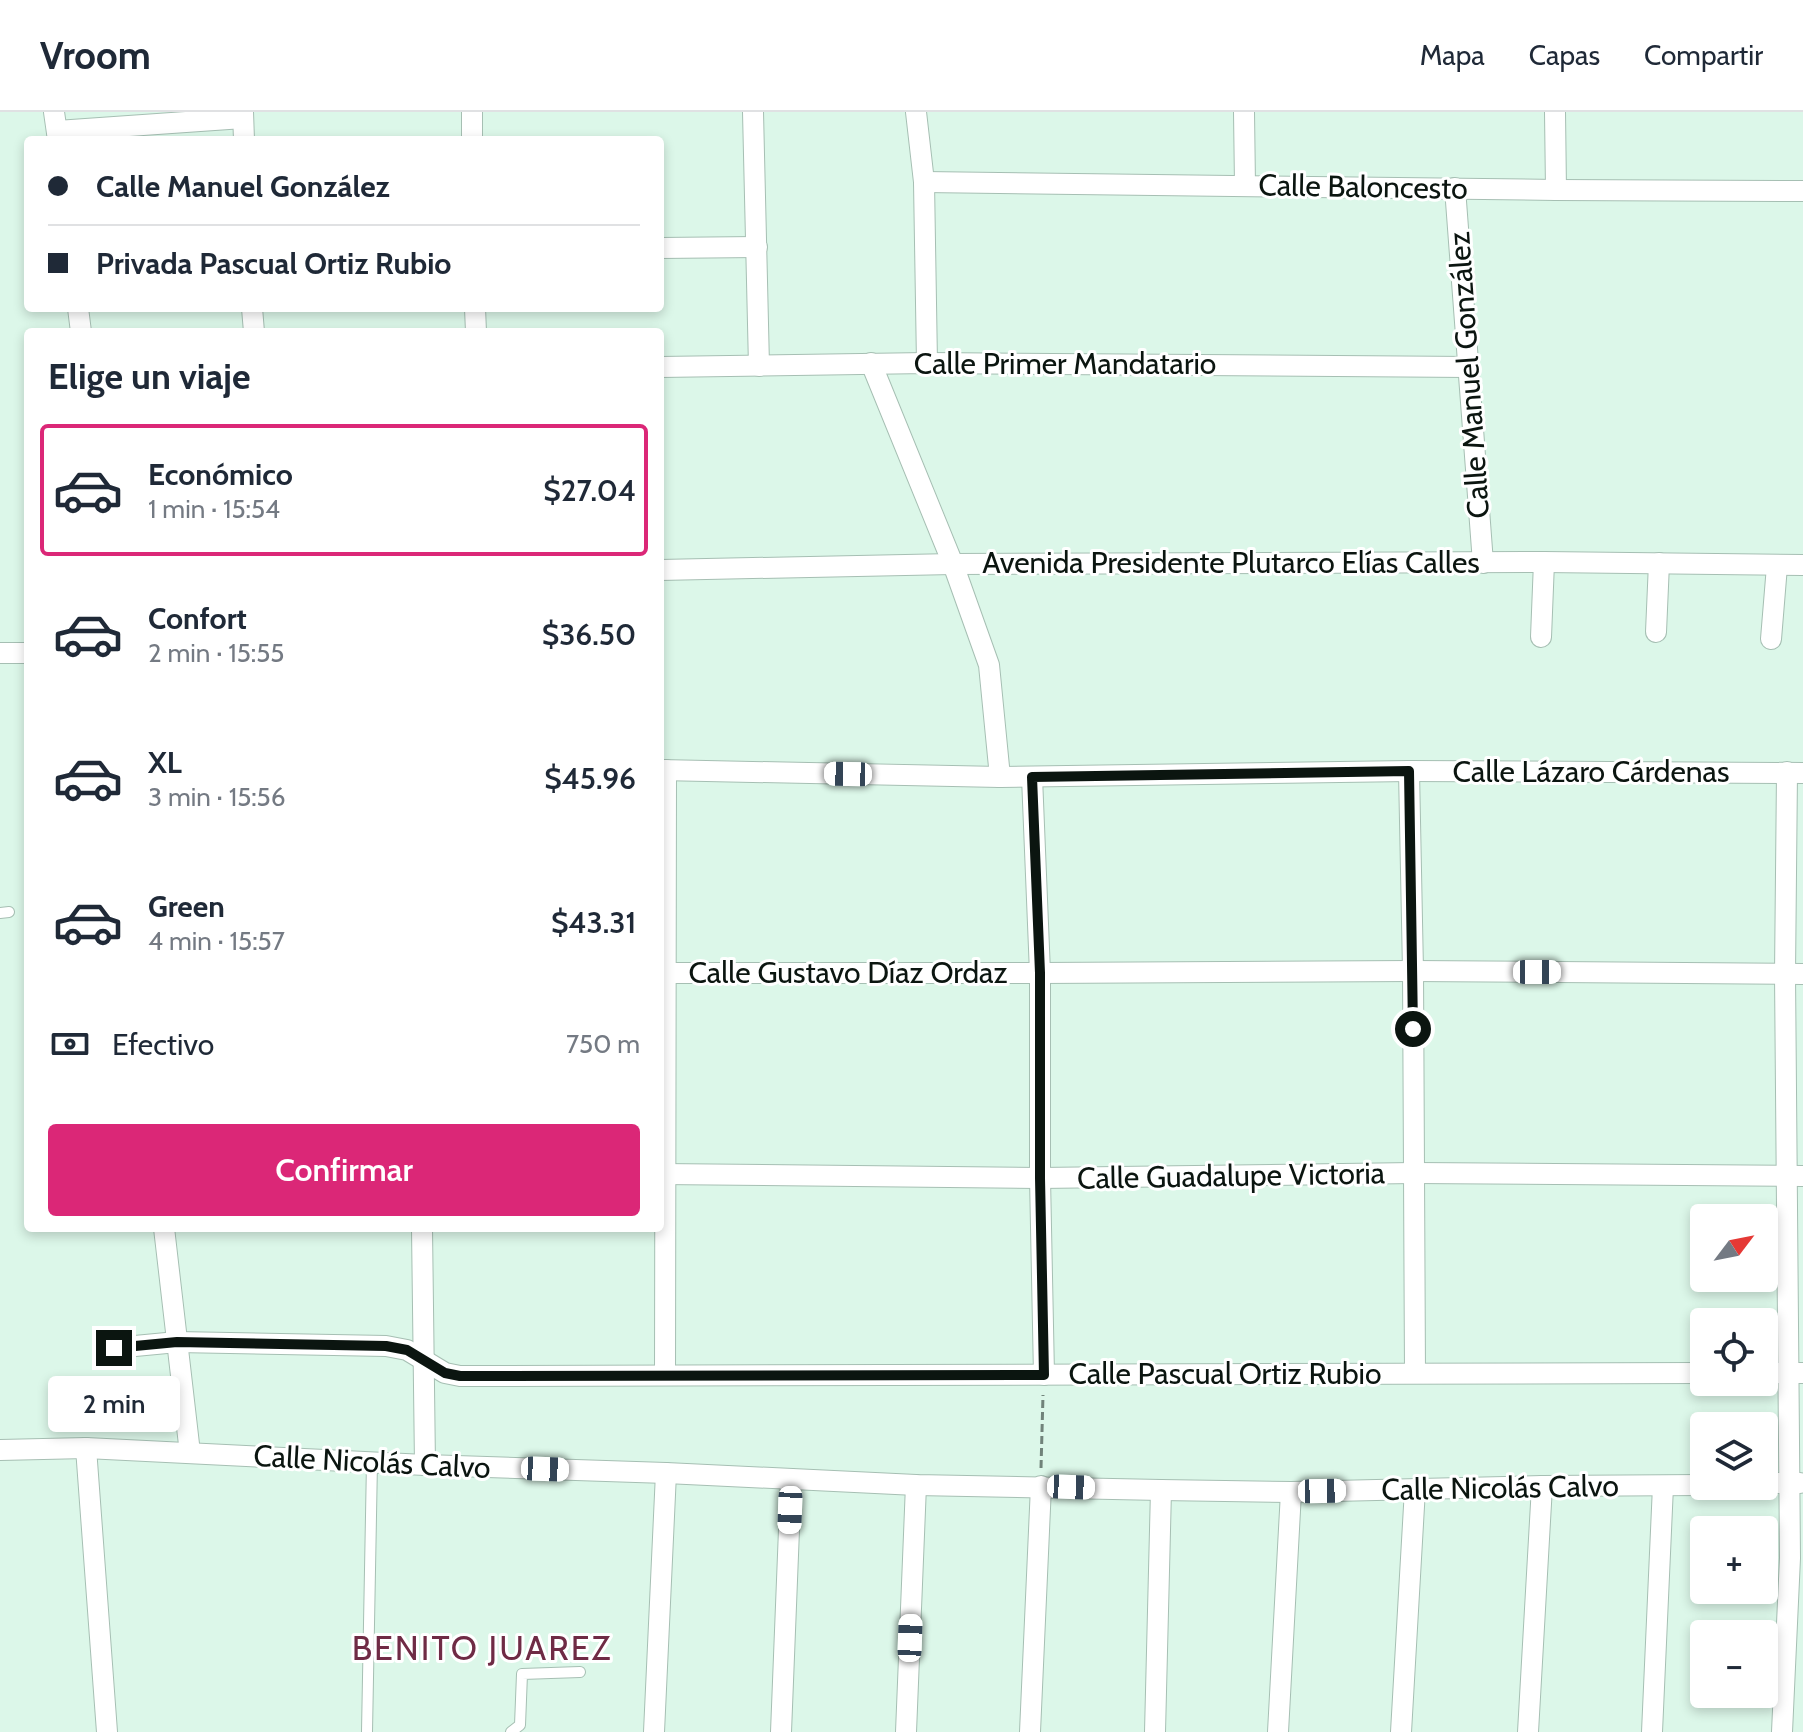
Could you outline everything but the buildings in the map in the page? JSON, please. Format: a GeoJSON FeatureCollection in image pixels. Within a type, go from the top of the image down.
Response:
{"type":"FeatureCollection","features":[{"type":"Feature","properties":{"kind":"street"},"geometry":{"type":"LineString","coordinates":[[472,112],[472,136]]}},
{"type":"Feature","properties":{"kind":"street"},"geometry":{"type":"LineString","coordinates":[[753,112],[759,366]]}},
{"type":"Feature","properties":{"kind":"street"},"geometry":{"type":"LineString","coordinates":[[916,112],[924,182],[927,363]]}},
{"type":"Feature","properties":{"kind":"street"},"geometry":{"type":"LineString","coordinates":[[1244,112],[1245,185]]}},
{"type":"Feature","properties":{"kind":"street"},"geometry":{"type":"LineString","coordinates":[[1555,112],[1556,190]]}},
{"type":"Feature","properties":{"kind":"street"},"geometry":{"type":"LineString","coordinates":[[57,128],[243,115],[244,136]]}},
{"type":"Feature","properties":{"kind":"street","name":"Calle Baloncesto"},"geometry":{"type":"LineString","coordinates":[[924,182],[1803,191]]}},
{"type":"Feature","properties":{"kind":"street","name":"Calle Manuel González"},"geometry":{"type":"LineString","coordinates":[[1455,188],[1483,563]]}},
{"type":"Feature","properties":{"kind":"street"},"geometry":{"type":"LineString","coordinates":[[664,248],[757,247]]}},
{"type":"Feature","properties":{"kind":"street"},"geometry":{"type":"LineString","coordinates":[[871,363],[953,564],[989,665],[1000,777]]}},
{"type":"Feature","properties":{"kind":"street","name":"Calle Primer Mandatario"},"geometry":{"type":"LineString","coordinates":[[664,367],[927,363],[1469,367]]}},
{"type":"Feature","properties":{"kind":"street"},"geometry":{"type":"LineString","coordinates":[[1541,637],[1544,562]]}},
{"type":"Feature","properties":{"kind":"street","name":"Avenida Presidente Plutarco Elías Calles"},"geometry":{"type":"LineString","coordinates":[[664,570],[953,564],[1544,562],[1803,565]]}},
{"type":"Feature","properties":{"kind":"street"},"geometry":{"type":"LineString","coordinates":[[1656,632],[1659,563]]}},
{"type":"Feature","properties":{"kind":"street"},"geometry":{"type":"LineString","coordinates":[[1771,639],[1777,566]]}},
{"type":"Feature","properties":{"kind":"street"},"geometry":{"type":"LineString","coordinates":[[0,653],[24,653]]}},
{"type":"Feature","properties":{"kind":"street","name":"Calle Lázaro Cárdenas"},"geometry":{"type":"LineString","coordinates":[[664,770],[1000,777],[1409,771],[1795,772]]}},
{"type":"Feature","properties":{"kind":"street"},"geometry":{"type":"LineString","coordinates":[[1409,771],[1415,1373]]}},
{"type":"Feature","properties":{"kind":"street"},"geometry":{"type":"LineString","coordinates":[[1782,1732],[1796,1483],[1795,772]]}},
{"type":"Feature","properties":{"kind":"street"},"geometry":{"type":"LineString","coordinates":[[1032,777],[1040,973],[1044,1375]]}},
{"type":"Feature","properties":{"kind":"street","name":"Calle Gustavo Díaz Ordaz"},"geometry":{"type":"LineString","coordinates":[[664,972],[1794,974]]}},
{"type":"Feature","properties":{"kind":"street","name":"Calle Guadalupe Victoria"},"geometry":{"type":"LineString","coordinates":[[664,1174],[1040,1178],[1414,1173],[1795,1176]]}},
{"type":"Feature","properties":{"kind":"street"},"geometry":{"type":"LineString","coordinates":[[164,1232],[190,1453]]}},
{"type":"Feature","properties":{"kind":"street"},"geometry":{"type":"LineString","coordinates":[[422,1232],[425,1465]]}},
{"type":"Feature","properties":{"kind":"street"},"geometry":{"type":"LineString","coordinates":[[664,1232],[665,1375]]}},
{"type":"Feature","properties":{"kind":"street","name":"Calle Pascual Ortiz Rubio"},"geometry":{"type":"LineString","coordinates":[[114,1348],[177,1342],[386,1346],[407,1350],[445,1373],[460,1376],[1690,1373]]}},
{"type":"Feature","properties":{"kind":"street"},"geometry":{"type":"LineString","coordinates":[[86,1448],[107,1732]]}},
{"type":"Feature","properties":{"kind":"street","name":"Calle Nicolás Calvo"},"geometry":{"type":"LineString","coordinates":[[0,1450],[86,1448],[916,1485],[1291,1492],[1690,1485]]}},
{"type":"Feature","properties":{"kind":"street"},"geometry":{"type":"LineString","coordinates":[[654,1732],[666,1473]]}},
{"type":"Feature","properties":{"kind":"street"},"geometry":{"type":"LineString","coordinates":[[781,1732],[791,1479]]}},
{"type":"Feature","properties":{"kind":"street"},"geometry":{"type":"LineString","coordinates":[[906,1732],[916,1485]]}},
{"type":"Feature","properties":{"kind":"street"},"geometry":{"type":"LineString","coordinates":[[1030,1732],[1041,1486]]}},
{"type":"Feature","properties":{"kind":"street"},"geometry":{"type":"LineString","coordinates":[[1528,1732],[1542,1486]]}},
{"type":"Feature","properties":{"kind":"street"},"geometry":{"type":"LineString","coordinates":[[1652,1732],[1663,1486]]}},
{"type":"Feature","properties":{"kind":"street"},"geometry":{"type":"LineString","coordinates":[[1401,1732],[1415,1489]]}},
{"type":"Feature","properties":{"kind":"street"},"geometry":{"type":"LineString","coordinates":[[1155,1732],[1161,1490]]}},
{"type":"Feature","properties":{"kind":"street"},"geometry":{"type":"LineString","coordinates":[[1278,1732],[1291,1492]]}},
{"type":"Feature","properties":{"kind":"lane"},"geometry":{"type":"LineString","coordinates":[[367,1732],[372,1462]]}},
{"type":"Feature","properties":{"kind":"lane"},"geometry":{"type":"LineString","coordinates":[[511,1732],[520,1725],[522,1674],[580,1672]]}},
{"type":"Feature","properties":{"kind":"path"},"geometry":{"type":"LineString","coordinates":[[1041,1486],[1044,1375]]}},
{"type":"Feature","properties":{"kind":"district","name":"BENITO JUAREZ"},"geometry":{"type":"Point","coordinates":[482,1648]}},
{"type":"Feature","properties":{"kind":"route"},"geometry":{"type":"LineString","coordinates":[[114,1348],[177,1342],[386,1346],[407,1350],[445,1373],[460,1376],[1044,1375],[1040,973],[1032,777],[1409,771],[1413,1029]]}}]}
